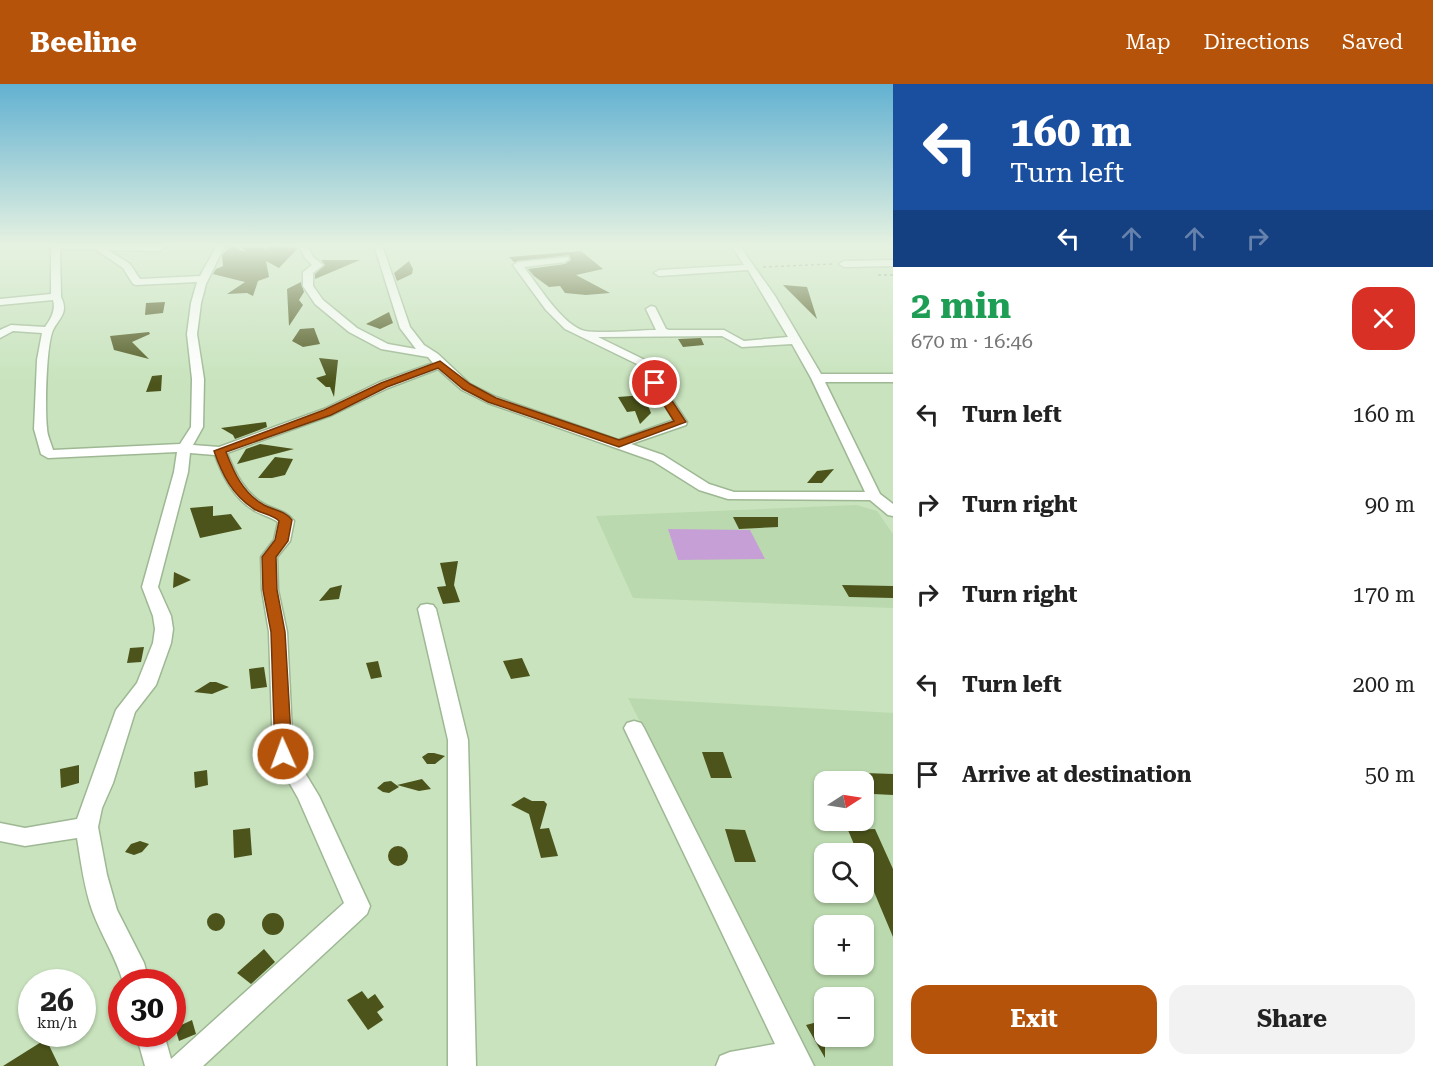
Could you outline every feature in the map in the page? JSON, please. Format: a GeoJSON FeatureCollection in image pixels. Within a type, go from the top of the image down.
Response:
{"type":"FeatureCollection","features":[{"type":"Feature","properties":{"kind":"street"},"geometry":{"type":"LineString","coordinates":[[56,291],[59,303],[57,319],[48,330],[43,360],[40,429],[48,454],[184,448],[220,451],[328,412],[437,360]]}},
{"type":"Feature","properties":{"kind":"street"},"geometry":{"type":"LineString","coordinates":[[133,969],[105,911],[94,875],[87,827],[91,808],[102,783],[126,710],[146,685],[162,643],[164,629],[162,616],[150,587],[181,472],[184,448],[197,427],[198,379],[192,334],[200,291]]}},
{"type":"Feature","properties":{"kind":"street"},"geometry":{"type":"LineString","coordinates":[[311,291],[319,302],[353,330],[384,347],[437,360]]}},
{"type":"Feature","properties":{"kind":"street"},"geometry":{"type":"LineString","coordinates":[[393,291],[405,328],[420,347],[466,387],[492,400],[658,458],[716,492],[733,496],[874,496]]}},
{"type":"Feature","properties":{"kind":"street"},"geometry":{"type":"LineString","coordinates":[[537,291],[569,327],[643,363],[681,422],[619,444]]}},
{"type":"Feature","properties":{"kind":"street"},"geometry":{"type":"LineString","coordinates":[[765,291],[817,378],[874,496],[893,512]]}},
{"type":"Feature","properties":{"kind":"street"},"geometry":{"type":"LineString","coordinates":[[0,302],[56,297]]}},
{"type":"Feature","properties":{"kind":"street"},"geometry":{"type":"LineString","coordinates":[[651,309],[662,331],[668,333]]}},
{"type":"Feature","properties":{"kind":"street"},"geometry":{"type":"LineString","coordinates":[[0,335],[11,328],[48,330]]}},
{"type":"Feature","properties":{"kind":"street"},"geometry":{"type":"LineString","coordinates":[[583,334],[724,333],[742,344],[795,340]]}},
{"type":"Feature","properties":{"kind":"street"},"geometry":{"type":"LineString","coordinates":[[817,378],[893,378]]}},
{"type":"Feature","properties":{"kind":"street"},"geometry":{"type":"LineString","coordinates":[[182,1066],[358,906],[308,796],[283,754],[278,632],[270,590],[269,557],[282,541],[286,520],[279,514],[261,508],[246,497],[229,475],[220,451]]}},
{"type":"Feature","properties":{"kind":"street"},"geometry":{"type":"LineString","coordinates":[[427,609],[458,740],[462,1066]]}},
{"type":"Feature","properties":{"kind":"street"},"geometry":{"type":"LineString","coordinates":[[634,728],[797,1060],[730,1066]]}},
{"type":"Feature","properties":{"kind":"street"},"geometry":{"type":"LineString","coordinates":[[0,832],[25,837],[87,827]]}},
{"type":"Feature","properties":{"kind":"street"},"geometry":{"type":"LineString","coordinates":[[154,1047],[159,1066]]}},
{"type":"Feature","properties":{"kind":"shaded area"},"geometry":{"type":"Polygon","coordinates":[[[856,505],[877,511],[893,534],[893,608],[633,598],[596,516],[856,505]]]}},
{"type":"Feature","properties":{"kind":"shaded area"},"geometry":{"type":"Polygon","coordinates":[[[668,529],[750,530],[765,559],[678,560],[668,529]]]}},
{"type":"Feature","properties":{"kind":"shaded area"},"geometry":{"type":"Polygon","coordinates":[[[628,698],[893,713],[893,1066],[814,1066],[628,698]]]}},
{"type":"Feature","properties":{"kind":"building"},"geometry":{"type":"Polygon","coordinates":[[[232,291],[255,291],[253,296],[247,293],[227,294],[232,291]]]}},
{"type":"Feature","properties":{"kind":"building"},"geometry":{"type":"Polygon","coordinates":[[[287,291],[304,291],[299,300],[303,305],[289,326],[287,291]]]}},
{"type":"Feature","properties":{"kind":"building"},"geometry":{"type":"Polygon","coordinates":[[[563,291],[606,291],[610,293],[586,295],[565,293],[563,291]]]}},
{"type":"Feature","properties":{"kind":"building"},"geometry":{"type":"Polygon","coordinates":[[[789,291],[808,291],[817,319],[789,291]]]}},
{"type":"Feature","properties":{"kind":"building"},"geometry":{"type":"Polygon","coordinates":[[[165,302],[163,313],[145,315],[146,303],[165,302]]]}},
{"type":"Feature","properties":{"kind":"building"},"geometry":{"type":"Polygon","coordinates":[[[389,312],[393,323],[380,329],[366,324],[389,312]]]}},
{"type":"Feature","properties":{"kind":"building"},"geometry":{"type":"Polygon","coordinates":[[[314,328],[320,344],[303,347],[292,341],[300,329],[314,328]]]}},
{"type":"Feature","properties":{"kind":"building"},"geometry":{"type":"Polygon","coordinates":[[[149,332],[150,334],[132,342],[149,359],[114,350],[110,336],[149,332]]]}},
{"type":"Feature","properties":{"kind":"building"},"geometry":{"type":"Polygon","coordinates":[[[701,338],[704,345],[683,347],[678,339],[701,338]]]}},
{"type":"Feature","properties":{"kind":"building"},"geometry":{"type":"Polygon","coordinates":[[[319,358],[338,360],[334,397],[330,387],[326,387],[316,378],[326,375],[319,358]]]}},
{"type":"Feature","properties":{"kind":"building"},"geometry":{"type":"Polygon","coordinates":[[[162,375],[161,391],[146,392],[152,376],[162,375]]]}},
{"type":"Feature","properties":{"kind":"building"},"geometry":{"type":"Polygon","coordinates":[[[644,395],[651,413],[640,424],[635,411],[627,412],[618,397],[644,395]]]}},
{"type":"Feature","properties":{"kind":"building"},"geometry":{"type":"Polygon","coordinates":[[[266,422],[267,427],[235,439],[233,435],[221,428],[266,422]]]}},
{"type":"Feature","properties":{"kind":"building"},"geometry":{"type":"Polygon","coordinates":[[[260,444],[294,449],[237,464],[246,449],[260,444]]]}},
{"type":"Feature","properties":{"kind":"building"},"geometry":{"type":"Polygon","coordinates":[[[275,457],[293,459],[285,475],[258,478],[275,457]]]}},
{"type":"Feature","properties":{"kind":"building"},"geometry":{"type":"Polygon","coordinates":[[[834,469],[822,483],[807,483],[817,471],[834,469]]]}},
{"type":"Feature","properties":{"kind":"building"},"geometry":{"type":"Polygon","coordinates":[[[213,506],[213,516],[231,514],[242,529],[200,538],[190,508],[213,506]]]}},
{"type":"Feature","properties":{"kind":"building"},"geometry":{"type":"Polygon","coordinates":[[[733,517],[778,517],[778,527],[739,529],[733,517]]]}},
{"type":"Feature","properties":{"kind":"building"},"geometry":{"type":"Polygon","coordinates":[[[458,561],[454,585],[460,602],[443,604],[437,587],[446,586],[440,563],[458,561]]]}},
{"type":"Feature","properties":{"kind":"building"},"geometry":{"type":"Polygon","coordinates":[[[174,572],[191,580],[173,588],[174,572]]]}},
{"type":"Feature","properties":{"kind":"building"},"geometry":{"type":"Polygon","coordinates":[[[342,585],[339,599],[319,601],[330,588],[342,585]]]}},
{"type":"Feature","properties":{"kind":"building"},"geometry":{"type":"Polygon","coordinates":[[[842,585],[893,586],[893,598],[849,597],[842,585]]]}},
{"type":"Feature","properties":{"kind":"building"},"geometry":{"type":"Polygon","coordinates":[[[144,647],[141,662],[127,663],[130,648],[144,647]]]}},
{"type":"Feature","properties":{"kind":"building"},"geometry":{"type":"Polygon","coordinates":[[[522,658],[530,676],[511,679],[503,661],[522,658]]]}},
{"type":"Feature","properties":{"kind":"building"},"geometry":{"type":"Polygon","coordinates":[[[378,661],[382,677],[371,679],[366,663],[378,661]]]}},
{"type":"Feature","properties":{"kind":"building"},"geometry":{"type":"Polygon","coordinates":[[[264,667],[267,687],[251,689],[249,669],[264,667]]]}},
{"type":"Feature","properties":{"kind":"building"},"geometry":{"type":"Polygon","coordinates":[[[210,682],[229,687],[212,694],[194,692],[210,682]]]}},
{"type":"Feature","properties":{"kind":"building"},"geometry":{"type":"Polygon","coordinates":[[[702,752],[723,752],[732,778],[711,778],[702,752]]]}},
{"type":"Feature","properties":{"kind":"building"},"geometry":{"type":"Polygon","coordinates":[[[428,753],[445,756],[435,764],[427,764],[422,757],[428,753]]]}},
{"type":"Feature","properties":{"kind":"building"},"geometry":{"type":"Polygon","coordinates":[[[79,765],[79,783],[61,788],[60,769],[79,765]]]}},
{"type":"Feature","properties":{"kind":"building"},"geometry":{"type":"Polygon","coordinates":[[[207,770],[208,785],[195,788],[194,772],[207,770]]]}},
{"type":"Feature","properties":{"kind":"building"},"geometry":{"type":"Polygon","coordinates":[[[874,773],[893,774],[893,795],[874,794],[874,773]]]}},
{"type":"Feature","properties":{"kind":"building"},"geometry":{"type":"Polygon","coordinates":[[[422,779],[431,789],[419,791],[397,785],[422,779]]]}},
{"type":"Feature","properties":{"kind":"building"},"geometry":{"type":"Polygon","coordinates":[[[391,781],[399,787],[389,793],[383,792],[377,788],[384,782],[391,781]]]}},
{"type":"Feature","properties":{"kind":"building"},"geometry":{"type":"Polygon","coordinates":[[[524,797],[532,801],[544,801],[547,804],[540,829],[549,828],[558,856],[541,858],[529,814],[511,805],[524,797]]]}},
{"type":"Feature","properties":{"kind":"building"},"geometry":{"type":"Polygon","coordinates":[[[250,828],[252,855],[234,858],[233,830],[250,828]]]}},
{"type":"Feature","properties":{"kind":"building"},"geometry":{"type":"Polygon","coordinates":[[[725,829],[745,830],[756,862],[735,862],[725,829]]]}},
{"type":"Feature","properties":{"kind":"building"},"geometry":{"type":"Polygon","coordinates":[[[874,829],[893,869],[893,937],[874,892],[874,843],[853,843],[848,831],[874,831],[874,829]]]}},
{"type":"Feature","properties":{"kind":"building"},"geometry":{"type":"Polygon","coordinates":[[[140,841],[149,844],[142,852],[134,855],[125,852],[131,844],[140,841]]]}},
{"type":"Feature","properties":{"kind":"building"},"geometry":{"type":"Polygon","coordinates":[[[398,846],[405,849],[408,856],[405,863],[398,866],[391,863],[388,856],[391,849],[398,846]]]}},
{"type":"Feature","properties":{"kind":"building"},"geometry":{"type":"Polygon","coordinates":[[[216,913],[222,916],[225,922],[222,928],[216,931],[210,928],[207,922],[210,916],[216,913]]]}},
{"type":"Feature","properties":{"kind":"building"},"geometry":{"type":"Polygon","coordinates":[[[273,913],[281,916],[284,924],[281,932],[273,935],[265,932],[262,924],[265,916],[273,913]]]}},
{"type":"Feature","properties":{"kind":"building"},"geometry":{"type":"Polygon","coordinates":[[[264,949],[275,962],[251,984],[237,973],[264,949]]]}},
{"type":"Feature","properties":{"kind":"building"},"geometry":{"type":"Polygon","coordinates":[[[362,991],[368,999],[375,994],[384,1007],[377,1012],[383,1020],[368,1030],[347,1000],[362,991]]]}},
{"type":"Feature","properties":{"kind":"building"},"geometry":{"type":"Polygon","coordinates":[[[192,1020],[196,1034],[186,1038],[186,1023],[192,1020]]]}},
{"type":"Feature","properties":{"kind":"building"},"geometry":{"type":"Polygon","coordinates":[[[814,1023],[814,1039],[806,1025],[814,1023]]]}},
{"type":"Feature","properties":{"kind":"building"},"geometry":{"type":"Polygon","coordinates":[[[33,1047],[50,1047],[59,1066],[3,1066],[33,1047]]]}},
{"type":"Feature","properties":{"kind":"building"},"geometry":{"type":"Polygon","coordinates":[[[819,1047],[825,1047],[825,1058],[819,1047]]]}},
{"type":"Feature","properties":{"kind":"route"},"geometry":{"type":"LineString","coordinates":[[283,754],[278,632],[270,590],[269,557],[282,541],[286,520],[279,514],[261,508],[246,497],[229,475],[220,451],[328,412],[384,385],[440,364],[466,387],[492,400],[619,444],[681,422],[655,383]]}}]}
